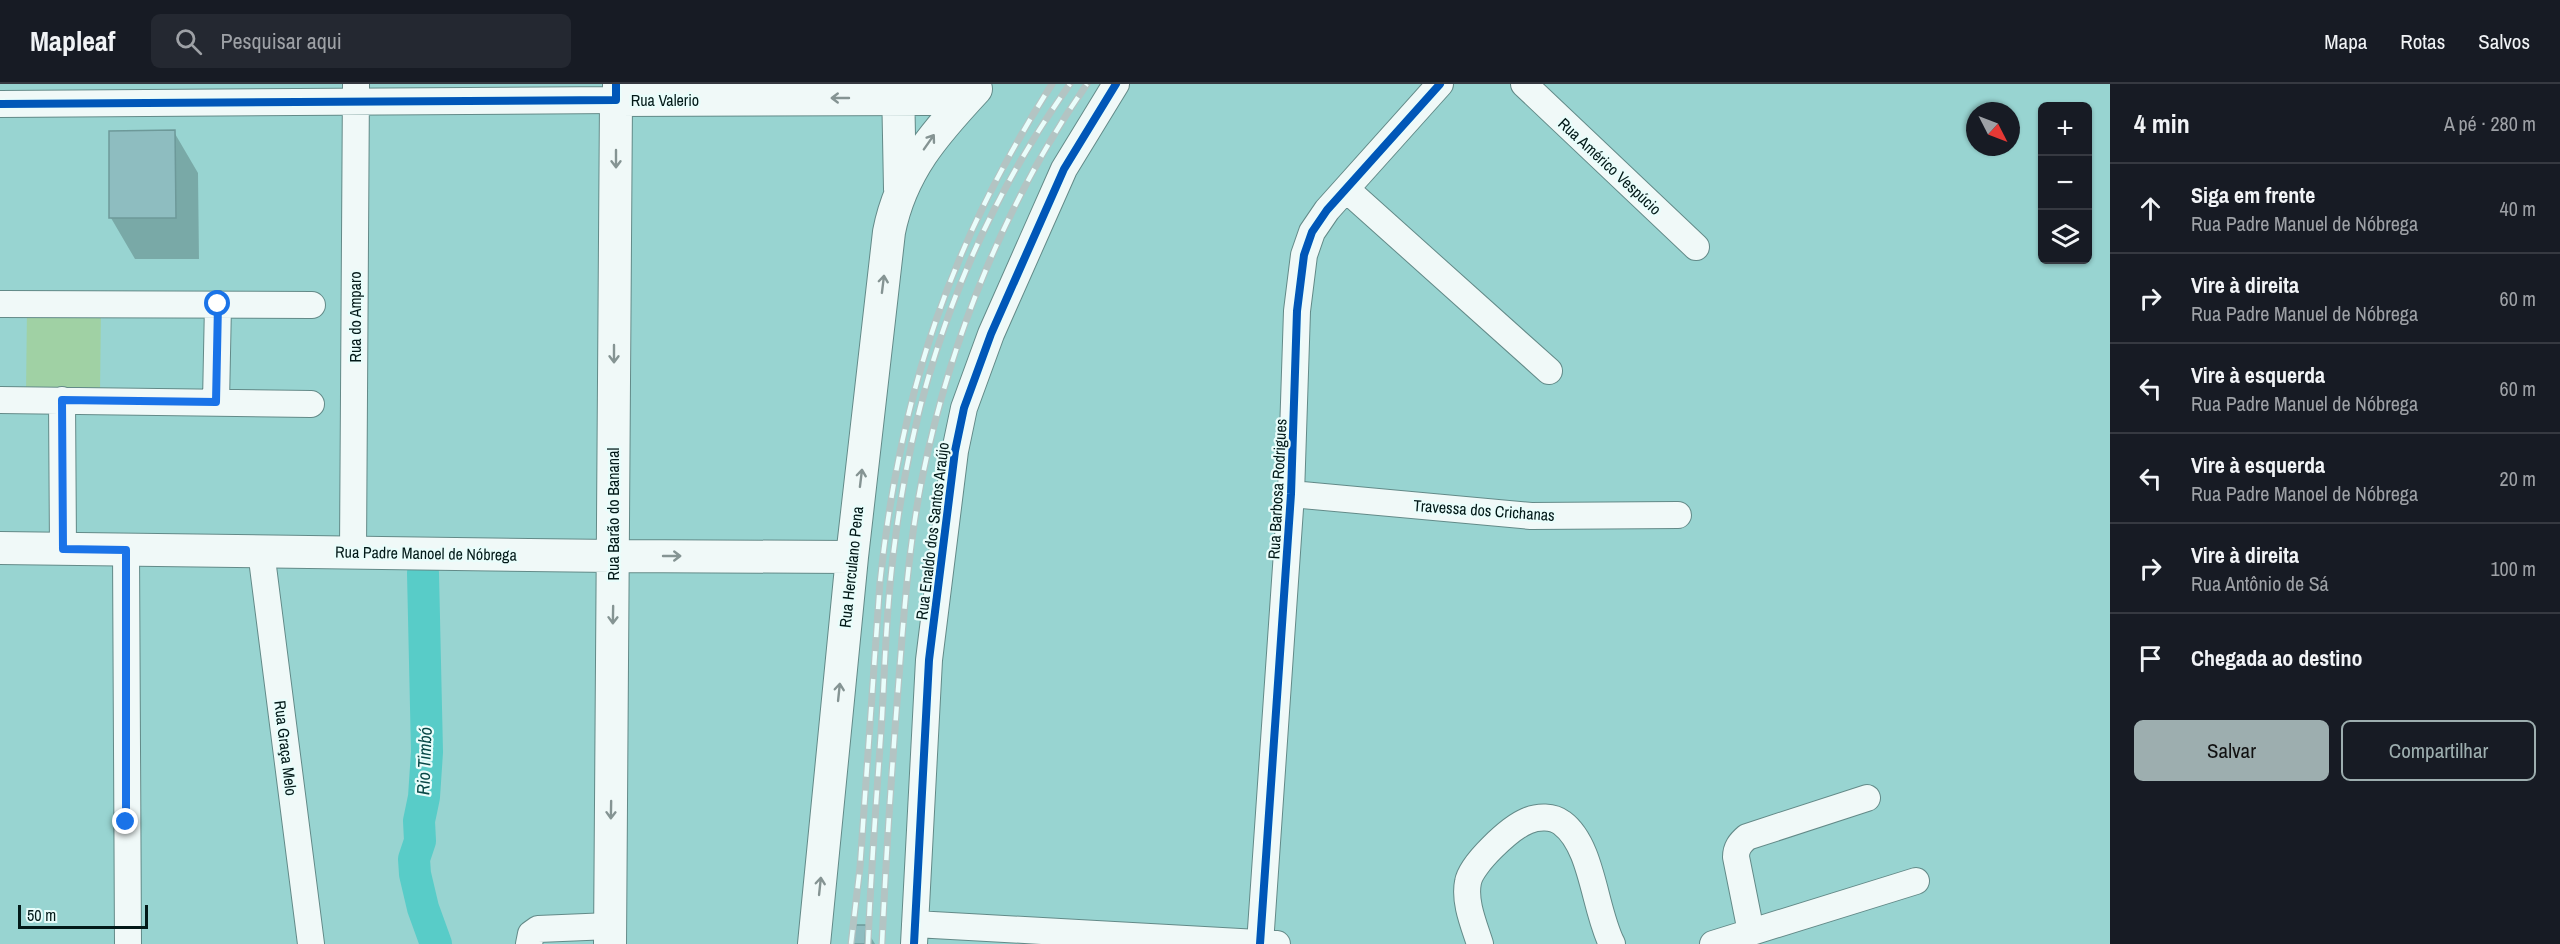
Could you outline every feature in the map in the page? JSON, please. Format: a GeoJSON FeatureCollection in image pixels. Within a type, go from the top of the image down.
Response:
{"type":"FeatureCollection","features":[{"type":"Feature","properties":{"kind":"main road","name":"Rua Valerio"},"geometry":{"type":"LineString","coordinates":[[616,92],[898,91],[947,98],[977,87]]}},
{"type":"Feature","properties":{"kind":"main road"},"geometry":{"type":"LineString","coordinates":[[900,193],[914,166],[937,131],[977,87]]}},
{"type":"Feature","properties":{"kind":"main road"},"geometry":{"type":"LineString","coordinates":[[898,91],[900,193]]}},
{"type":"Feature","properties":{"kind":"main road","name":"Rua Barão do Bananal"},"geometry":{"type":"LineString","coordinates":[[610,935],[616,92]]}},
{"type":"Feature","properties":{"kind":"main road","name":"Rua Herculano Pena"},"geometry":{"type":"LineString","coordinates":[[814,944],[852,557],[889,232],[900,193]]}},
{"type":"Feature","properties":{"kind":"main road","name":"Rua Padre Manoel de Nóbrega"},"geometry":{"type":"LineString","coordinates":[[0,548],[852,557]]}},
{"type":"Feature","properties":{"kind":"street","name":"Rua Enaldo dos Santos Araújo"},"geometry":{"type":"LineString","coordinates":[[914,934],[929,660],[955,452],[964,408],[991,334],[1064,169],[1116,84]]}},
{"type":"Feature","properties":{"kind":"street","name":"Rua Barbosa Rodrigues"},"geometry":{"type":"LineString","coordinates":[[1266,944],[1291,494],[1297,311],[1304,255],[1312,232],[1440,84]]}},
{"type":"Feature","properties":{"kind":"street","name":"Rua Américo Vespúcio"},"geometry":{"type":"LineString","coordinates":[[1524,84],[1696,248]]}},
{"type":"Feature","properties":{"kind":"street","name":"Rua Valerio"},"geometry":{"type":"LineString","coordinates":[[0,104],[70,94],[616,92]]}},
{"type":"Feature","properties":{"kind":"street","name":"Rua do Amparo"},"geometry":{"type":"LineString","coordinates":[[353,551],[356,93]]}},
{"type":"Feature","properties":{"kind":"street"},"geometry":{"type":"LineString","coordinates":[[1347,189],[1549,371]]}},
{"type":"Feature","properties":{"kind":"street"},"geometry":{"type":"LineString","coordinates":[[0,304],[312,305]]}},
{"type":"Feature","properties":{"kind":"street"},"geometry":{"type":"LineString","coordinates":[[216,402],[218,304]]}},
{"type":"Feature","properties":{"kind":"street"},"geometry":{"type":"LineString","coordinates":[[0,400],[311,404]]}},
{"type":"Feature","properties":{"kind":"street"},"geometry":{"type":"LineString","coordinates":[[62,400],[63,549]]}},
{"type":"Feature","properties":{"kind":"street","name":"Travessa dos Crichanas"},"geometry":{"type":"LineString","coordinates":[[1291,494],[1531,516],[1678,515]]}},
{"type":"Feature","properties":{"kind":"street"},"geometry":{"type":"LineString","coordinates":[[126,550],[128,944]]}},
{"type":"Feature","properties":{"kind":"street","name":"Rua Graça Melo"},"geometry":{"type":"LineString","coordinates":[[261,551],[311,944]]}},
{"type":"Feature","properties":{"kind":"street"},"geometry":{"type":"LineString","coordinates":[[1751,932],[1736,857],[1741,842],[1748,837],[1867,798]]}},
{"type":"Feature","properties":{"kind":"street"},"geometry":{"type":"LineString","coordinates":[[1480,944],[1467,893],[1468,880],[1474,867],[1500,841],[1527,821],[1548,817],[1561,823],[1576,837],[1587,865],[1596,905],[1612,944]]}},
{"type":"Feature","properties":{"kind":"street"},"geometry":{"type":"LineString","coordinates":[[1713,944],[1916,881]]}},
{"type":"Feature","properties":{"kind":"street"},"geometry":{"type":"LineString","coordinates":[[529,944],[531,934],[538,929],[610,935]]}},
{"type":"Feature","properties":{"kind":"street"},"geometry":{"type":"LineString","coordinates":[[914,934],[1266,944]]}},
{"type":"Feature","properties":{"kind":"green space"},"geometry":{"type":"Polygon","coordinates":[[[27,308],[101,309],[100,394],[26,394],[27,308]]]}},
{"type":"Feature","properties":{"kind":"building"},"geometry":{"type":"Polygon","coordinates":[[[175,130],[176,218],[109,218],[109,131],[175,130]]]}},
{"type":"Feature","properties":{"kind":"building"},"geometry":{"type":"Polygon","coordinates":[[[856,925],[866,925],[865,944],[853,944],[856,925]]]}},
{"type":"Feature","properties":{"kind":"waterway","name":"Rio Timbó"},"geometry":{"type":"LineString","coordinates":[[423,573],[427,752],[424,797],[419,821],[420,841],[414,859],[423,908],[436,944]]}},
{"type":"Feature","properties":{"kind":"railway"},"geometry":{"type":"LineString","coordinates":[[851,944],[860,867],[880,582],[901,447],[916,384],[935,322],[958,262],[1016,144],[1052,84]]}},
{"type":"Feature","properties":{"kind":"railway"},"geometry":{"type":"LineString","coordinates":[[868,944],[890,585],[905,479],[917,418],[954,301],[977,245],[1004,190],[1035,136],[1070,84]]}},
{"type":"Feature","properties":{"kind":"railway"},"geometry":{"type":"LineString","coordinates":[[882,944],[892,777],[908,578],[917,503],[934,427],[965,324],[1007,223],[1031,175],[1087,84]]}},
{"type":"Feature","properties":{"kind":"cycle path"},"geometry":{"type":"LineString","coordinates":[[0,104],[616,100],[616,84]]}},
{"type":"Feature","properties":{"kind":"cycle path"},"geometry":{"type":"LineString","coordinates":[[914,944],[929,660],[955,451],[964,408],[991,334],[1064,169],[1116,84]]}},
{"type":"Feature","properties":{"kind":"cycle path"},"geometry":{"type":"LineString","coordinates":[[1260,944],[1291,494],[1297,311],[1304,255],[1312,232],[1327,210],[1440,84]]}},
{"type":"Feature","properties":{"kind":"route"},"geometry":{"type":"LineString","coordinates":[[126,822],[126,550],[63,549],[62,400],[216,402],[218,304]]}}]}
